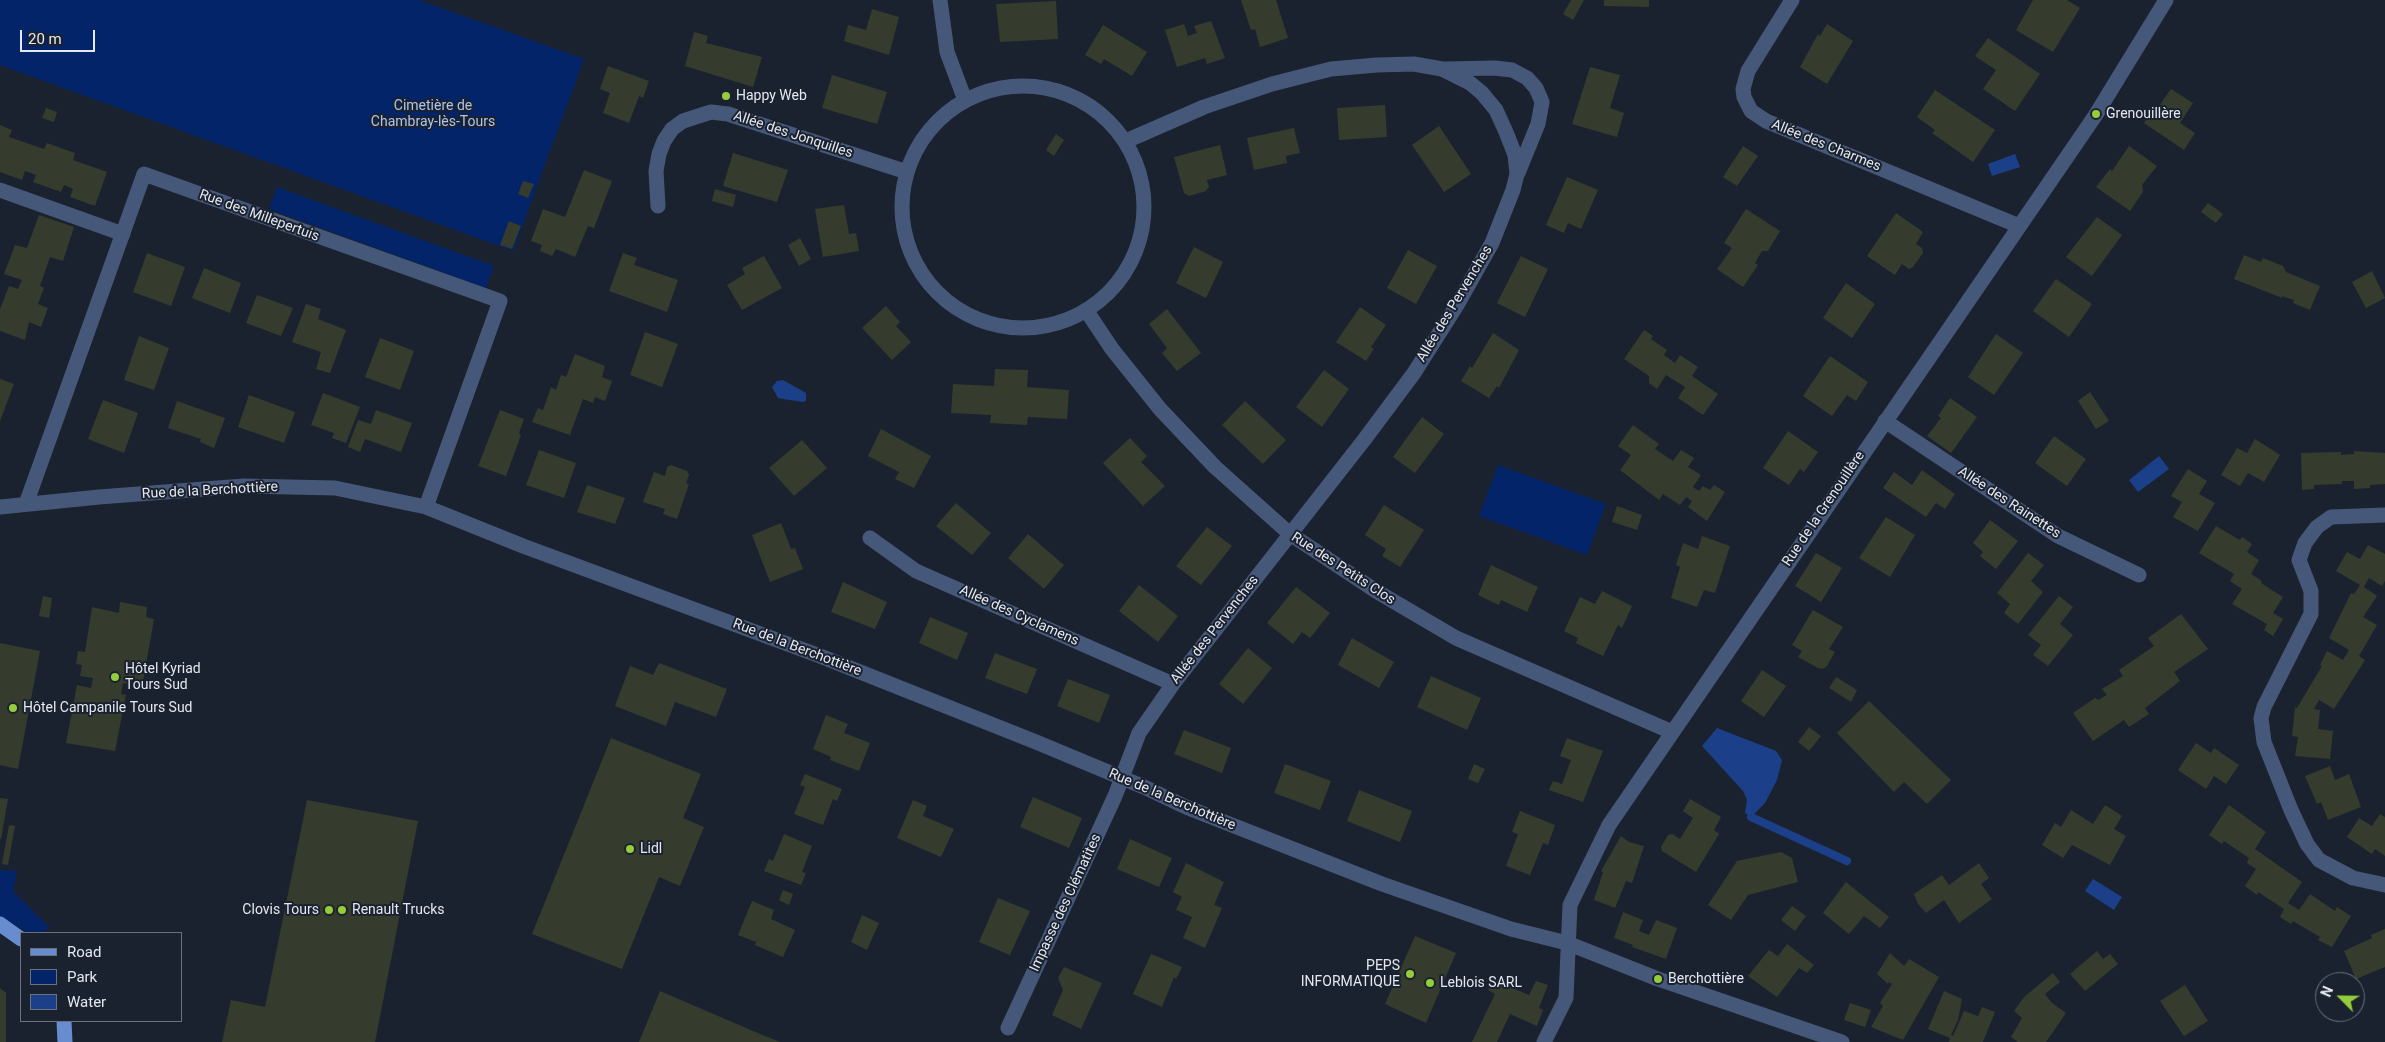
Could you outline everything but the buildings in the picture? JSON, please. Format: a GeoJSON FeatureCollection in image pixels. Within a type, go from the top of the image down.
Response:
{"type":"FeatureCollection","features":[{"type":"Feature","properties":{"kind":"main road"},"geometry":{"type":"LineString","coordinates":[[0,924],[20,938]]}},
{"type":"Feature","properties":{"kind":"main road"},"geometry":{"type":"LineString","coordinates":[[64,1022],[65,1042]]}},
{"type":"Feature","properties":{"kind":"street"},"geometry":{"type":"LineString","coordinates":[[940,0],[947,52],[966,100]]}},
{"type":"Feature","properties":{"kind":"street","name":"Allée des Charmes"},"geometry":{"type":"LineString","coordinates":[[1792,0],[1748,71],[1743,88],[1744,97],[1751,111],[1766,121],[2019,226]]}},
{"type":"Feature","properties":{"kind":"street","name":"Rue de la Grenouillère"},"geometry":{"type":"LineString","coordinates":[[1544,1042],[1566,998],[1570,905],[1609,825],[2095,116],[2166,0]]}},
{"type":"Feature","properties":{"kind":"street","name":"Allée des Pervenches"},"geometry":{"type":"LineString","coordinates":[[1122,778],[1139,733],[1173,684],[1364,440],[1414,373],[1457,306],[1492,243],[1513,190],[1517,174],[1515,155],[1496,110],[1482,93],[1470,83],[1442,69],[1414,64],[1377,64],[1331,69],[1272,84],[1204,107],[1126,141]]}},
{"type":"Feature","properties":{"kind":"street"},"geometry":{"type":"LineString","coordinates":[[1442,69],[1494,68],[1512,70],[1527,78],[1536,88],[1542,102],[1538,124],[1517,174]]}},
{"type":"Feature","properties":{"kind":"street"},"geometry":{"type":"LineString","coordinates":[[1029,84],[1064,91],[1096,108],[1126,141],[1138,165],[1145,200],[1142,235],[1129,268],[1107,296],[1077,316],[1044,327],[1008,328],[975,319],[945,300],[921,274],[906,242],[901,207],[907,172],[918,144],[936,121],[966,100],[993,88],[1029,84]]}},
{"type":"Feature","properties":{"kind":"street","name":"Allée des Jonquilles"},"geometry":{"type":"LineString","coordinates":[[658,206],[656,171],[664,141],[672,129],[683,121],[711,112],[728,114],[907,172]]}},
{"type":"Feature","properties":{"kind":"street","name":"Rue des Millepertuis"},"geometry":{"type":"LineString","coordinates":[[26,504],[144,174],[500,302],[426,507]]}},
{"type":"Feature","properties":{"kind":"street"},"geometry":{"type":"LineString","coordinates":[[2,195],[123,234]]}},
{"type":"Feature","properties":{"kind":"street","name":"Rue des Petits Clos"},"geometry":{"type":"LineString","coordinates":[[1086,310],[1112,349],[1160,408],[1215,467],[1290,534],[1376,591],[1456,638],[1672,732]]}},
{"type":"Feature","properties":{"kind":"street","name":"Allée des Rainettes"},"geometry":{"type":"LineString","coordinates":[[1885,421],[2058,536],[2139,575]]}},
{"type":"Feature","properties":{"kind":"street","name":"Rue de la Berchottière"},"geometry":{"type":"LineString","coordinates":[[0,507],[244,486],[335,488],[426,507],[523,546],[820,656],[1122,778],[1186,807],[1459,912],[1511,929],[1567,943],[1658,979],[1842,1042]]}},
{"type":"Feature","properties":{"kind":"street"},"geometry":{"type":"LineString","coordinates":[[2385,516],[2331,517],[2317,528],[2305,543],[2300,560],[2311,591],[2311,614],[2264,707],[2261,718],[2264,742],[2291,810],[2307,844],[2315,855],[2319,860],[2336,870],[2366,882],[2385,885]]}},
{"type":"Feature","properties":{"kind":"street","name":"Allée des Cyclamens"},"geometry":{"type":"LineString","coordinates":[[870,538],[916,571],[1173,684]]}},
{"type":"Feature","properties":{"kind":"street","name":"Impasse des Clématites"},"geometry":{"type":"LineString","coordinates":[[1008,1028],[1122,778]]}},
{"type":"Feature","properties":{"kind":"green space","name":"Cimetière de Chambray-lès-Tours"},"geometry":{"type":"Polygon","coordinates":[[[0,0],[419,0],[584,59],[513,251],[0,65],[0,0]]]}},
{"type":"Feature","properties":{"kind":"green space"},"geometry":{"type":"Polygon","coordinates":[[[277,187],[494,266],[486,288],[269,209],[277,187]]]}},
{"type":"Feature","properties":{"kind":"green space"},"geometry":{"type":"Polygon","coordinates":[[[1498,465],[1606,504],[1587,555],[1479,516],[1498,465]]]}},
{"type":"Feature","properties":{"kind":"green space"},"geometry":{"type":"Polygon","coordinates":[[[0,870],[17,871],[13,891],[50,928],[43,932],[26,932],[0,916],[0,870]]]}},
{"type":"Feature","properties":{"kind":"water"},"geometry":{"type":"Polygon","coordinates":[[[2015,154],[2020,167],[1992,176],[1988,164],[2015,154]]]}},
{"type":"Feature","properties":{"kind":"water"},"geometry":{"type":"Polygon","coordinates":[[[783,380],[806,393],[806,401],[778,398],[772,387],[777,381],[783,380]]]}},
{"type":"Feature","properties":{"kind":"water"},"geometry":{"type":"Polygon","coordinates":[[[2159,456],[2169,469],[2138,492],[2129,480],[2159,456]]]}},
{"type":"Feature","properties":{"kind":"water"},"geometry":{"type":"Polygon","coordinates":[[[1717,728],[1776,751],[1782,760],[1777,780],[1765,803],[1751,817],[1745,813],[1747,800],[1743,791],[1702,746],[1717,728]]]}},
{"type":"Feature","properties":{"kind":"water"},"geometry":{"type":"Polygon","coordinates":[[[2093,879],[2122,897],[2114,910],[2085,891],[2093,879]]]}},
{"type":"Feature","properties":{"kind":"waterway"},"geometry":{"type":"LineString","coordinates":[[1751,817],[1847,861]]}},
{"type":"Feature","properties":{"kind":"place","name":"Happy Web"},"geometry":{"type":"Point","coordinates":[726,96]}},
{"type":"Feature","properties":{"kind":"place","name":"Grenouillère"},"geometry":{"type":"Point","coordinates":[2096,114]}},
{"type":"Feature","properties":{"kind":"place","name":"Hôtel Kyriad Tours Sud"},"geometry":{"type":"Point","coordinates":[115,677]}},
{"type":"Feature","properties":{"kind":"place","name":"Hôtel Campanile Tours Sud"},"geometry":{"type":"Point","coordinates":[13,708]}},
{"type":"Feature","properties":{"kind":"place","name":"Lidl"},"geometry":{"type":"Point","coordinates":[630,849]}},
{"type":"Feature","properties":{"kind":"place","name":"Clovis Tours"},"geometry":{"type":"Point","coordinates":[329,910]}},
{"type":"Feature","properties":{"kind":"place","name":"Renault Trucks"},"geometry":{"type":"Point","coordinates":[342,910]}},
{"type":"Feature","properties":{"kind":"place","name":"PEPS INFORMATIQUE"},"geometry":{"type":"Point","coordinates":[1410,974]}},
{"type":"Feature","properties":{"kind":"place","name":"Berchottière"},"geometry":{"type":"Point","coordinates":[1658,979]}},
{"type":"Feature","properties":{"kind":"place","name":"Leblois SARL"},"geometry":{"type":"Point","coordinates":[1430,983]}}]}
